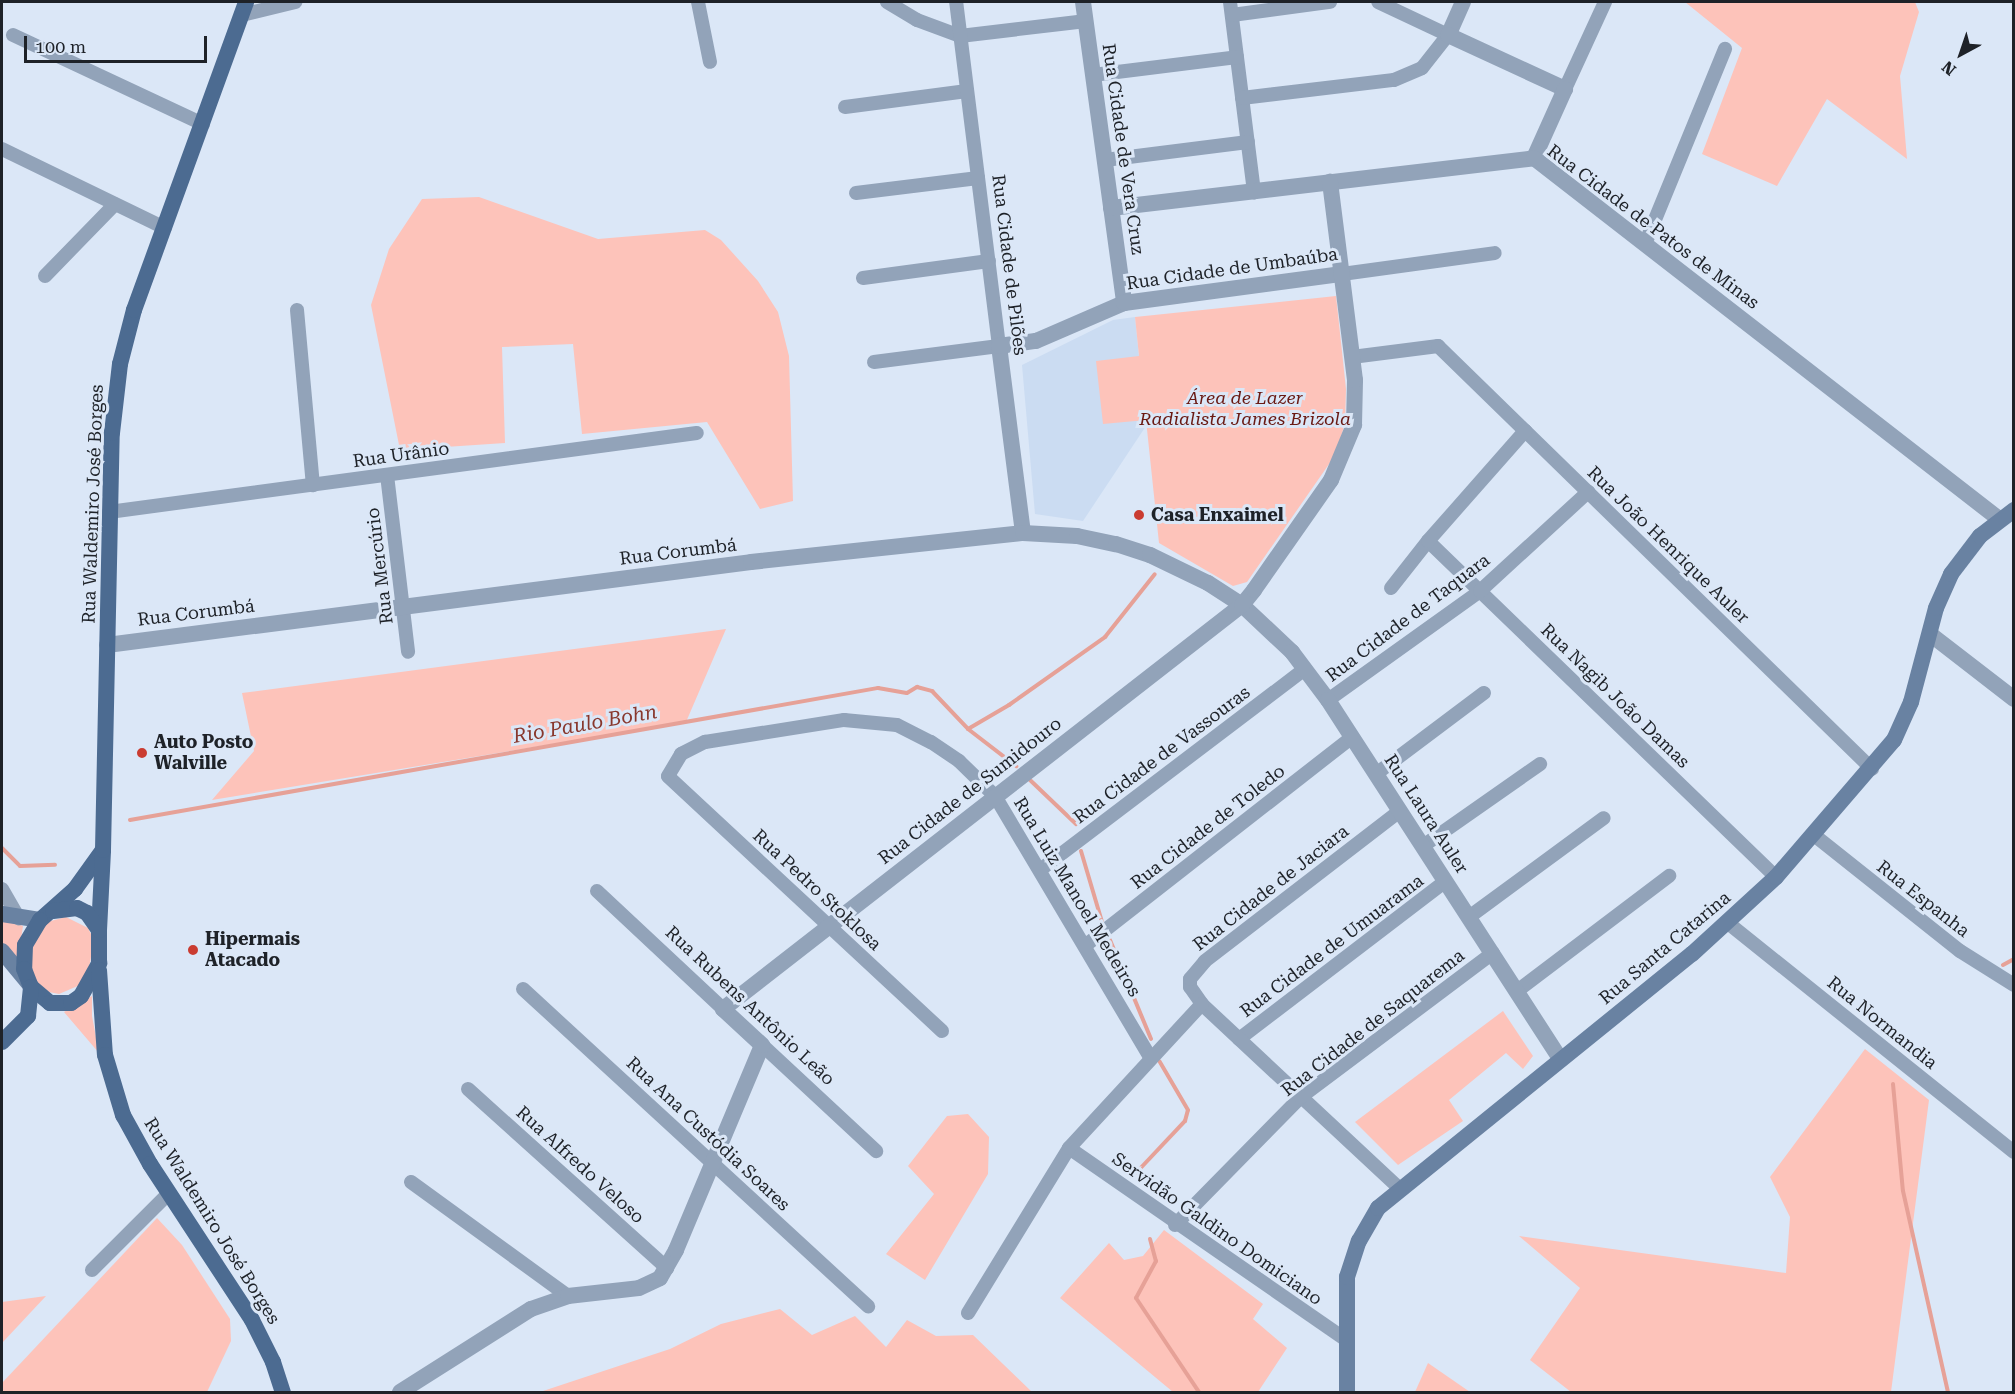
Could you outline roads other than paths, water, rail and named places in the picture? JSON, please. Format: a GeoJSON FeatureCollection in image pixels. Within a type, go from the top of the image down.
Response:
{"type":"FeatureCollection","features":[{"type":"Feature","properties":{"kind":"main road","name":"Rua Waldemiro José Borges"},"geometry":{"type":"LineString","coordinates":[[99,930],[103,850],[109,512],[113,410],[120,364],[134,310],[244,8]]}},
{"type":"Feature","properties":{"kind":"main road","name":"Rua Santa Catarina"},"geometry":{"type":"LineString","coordinates":[[1347,1392],[1344,1297],[1351,1262],[1368,1224],[1399,1188],[1728,923],[1814,836],[1872,769],[1904,721],[1951,574],[1980,536],[2006,514]]}},
{"type":"Feature","properties":{"kind":"main road"},"geometry":{"type":"LineString","coordinates":[[2,1042],[28,1016],[33,1002],[31,987],[24,969],[25,945],[45,916],[75,889],[103,850]]}},
{"type":"Feature","properties":{"kind":"main road"},"geometry":{"type":"LineString","coordinates":[[2,914],[19,918],[45,916],[77,908],[87,913],[99,930],[99,963],[88,989],[71,1003],[50,1003],[31,987],[2,951]]}},
{"type":"Feature","properties":{"kind":"main road","name":"Rua Waldemiro José Borges"},"geometry":{"type":"LineString","coordinates":[[99,963],[102,1028],[110,1081],[134,1136],[252,1320],[273,1362],[283,1392]]}},
{"type":"Feature","properties":{"kind":"street"},"geometry":{"type":"LineString","coordinates":[[244,8],[295,2]]}},
{"type":"Feature","properties":{"kind":"street"},"geometry":{"type":"LineString","coordinates":[[698,2],[710,62]]}},
{"type":"Feature","properties":{"kind":"street"},"geometry":{"type":"LineString","coordinates":[[887,2],[917,20],[960,36],[1086,21]]}},
{"type":"Feature","properties":{"kind":"street","name":"Rua Cidade de Pilões"},"geometry":{"type":"LineString","coordinates":[[956,2],[1023,533]]}},
{"type":"Feature","properties":{"kind":"street","name":"Rua Cidade de Vera Cruz"},"geometry":{"type":"LineString","coordinates":[[1083,2],[1124,303]]}},
{"type":"Feature","properties":{"kind":"street"},"geometry":{"type":"LineString","coordinates":[[1254,192],[1231,8],[1330,2]]}},
{"type":"Feature","properties":{"kind":"street"},"geometry":{"type":"LineString","coordinates":[[1378,2],[1565,89]]}},
{"type":"Feature","properties":{"kind":"street"},"geometry":{"type":"LineString","coordinates":[[1242,98],[1394,80],[1414,74],[1430,60],[1448,35],[1463,2]]}},
{"type":"Feature","properties":{"kind":"street"},"geometry":{"type":"LineString","coordinates":[[1534,158],[1605,2]]}},
{"type":"Feature","properties":{"kind":"street"},"geometry":{"type":"LineString","coordinates":[[13,35],[203,124]]}},
{"type":"Feature","properties":{"kind":"street"},"geometry":{"type":"LineString","coordinates":[[1645,244],[1725,49]]}},
{"type":"Feature","properties":{"kind":"street"},"geometry":{"type":"LineString","coordinates":[[1093,75],[1237,57]]}},
{"type":"Feature","properties":{"kind":"street"},"geometry":{"type":"LineString","coordinates":[[844,107],[967,91]]}},
{"type":"Feature","properties":{"kind":"street"},"geometry":{"type":"LineString","coordinates":[[1105,160],[1248,142]]}},
{"type":"Feature","properties":{"kind":"street"},"geometry":{"type":"LineString","coordinates":[[2,149],[165,228]]}},
{"type":"Feature","properties":{"kind":"street","name":"Rua Cidade de Patos de Minas"},"geometry":{"type":"LineString","coordinates":[[1111,208],[1534,158],[1645,244],[2006,514]]}},
{"type":"Feature","properties":{"kind":"street"},"geometry":{"type":"LineString","coordinates":[[856,193],[978,178]]}},
{"type":"Feature","properties":{"kind":"street","name":"Rua Cidade de Sumidouro"},"geometry":{"type":"LineString","coordinates":[[723,1009],[828,925],[1242,606],[1343,458],[1354,425],[1352,357],[1330,182]]}},
{"type":"Feature","properties":{"kind":"street"},"geometry":{"type":"LineString","coordinates":[[45,276],[115,204]]}},
{"type":"Feature","properties":{"kind":"street","name":"Rua Cidade de Umbaúba"},"geometry":{"type":"LineString","coordinates":[[874,362],[1036,341],[1124,303],[1495,253]]}},
{"type":"Feature","properties":{"kind":"street"},"geometry":{"type":"LineString","coordinates":[[863,278],[989,261]]}},
{"type":"Feature","properties":{"kind":"street"},"geometry":{"type":"LineString","coordinates":[[297,310],[313,485]]}},
{"type":"Feature","properties":{"kind":"street","name":"Rua João Henrique Auler"},"geometry":{"type":"LineString","coordinates":[[1352,357],[1438,346],[1872,769]]}},
{"type":"Feature","properties":{"kind":"street"},"geometry":{"type":"LineString","coordinates":[[1392,588],[1428,541],[1526,431]]}},
{"type":"Feature","properties":{"kind":"street","name":"Rua Urânio"},"geometry":{"type":"LineString","coordinates":[[109,512],[697,434]]}},
{"type":"Feature","properties":{"kind":"street","name":"Rua Mercúrio"},"geometry":{"type":"LineString","coordinates":[[387,475],[408,652]]}},
{"type":"Feature","properties":{"kind":"street","name":"Rua Cidade de Taquara"},"geometry":{"type":"LineString","coordinates":[[1328,700],[1480,591],[1588,492]]}},
{"type":"Feature","properties":{"kind":"street","name":"Rua Corumbá"},"geometry":{"type":"LineString","coordinates":[[106,645],[403,606],[1023,533],[1077,536],[1150,555],[1242,606]]}},
{"type":"Feature","properties":{"kind":"street","name":"Rua Nagib João Damas"},"geometry":{"type":"LineString","coordinates":[[1428,541],[1776,877]]}},
{"type":"Feature","properties":{"kind":"street","name":"Rua Laura Auler"},"geometry":{"type":"LineString","coordinates":[[1242,606],[1305,669],[1328,700],[1560,1058]]}},
{"type":"Feature","properties":{"kind":"street"},"geometry":{"type":"LineString","coordinates":[[1930,634],[2013,699]]}},
{"type":"Feature","properties":{"kind":"street","name":"Rua Cidade de Vassouras"},"geometry":{"type":"LineString","coordinates":[[1040,870],[1305,669]]}},
{"type":"Feature","properties":{"kind":"street"},"geometry":{"type":"LineString","coordinates":[[1376,774],[1484,693]]}},
{"type":"Feature","properties":{"kind":"street","name":"Rua Luiz Manoel Medeiros"},"geometry":{"type":"LineString","coordinates":[[668,776],[681,754],[698,744],[822,723],[864,721],[897,725],[932,742],[959,761],[995,796],[1086,945],[1150,1057]]}},
{"type":"Feature","properties":{"kind":"street","name":"Rua Cidade de Toledo"},"geometry":{"type":"LineString","coordinates":[[1086,945],[1352,737]]}},
{"type":"Feature","properties":{"kind":"street"},"geometry":{"type":"LineString","coordinates":[[1423,846],[1540,764]]}},
{"type":"Feature","properties":{"kind":"street","name":"Rua Pedro Stoklosa"},"geometry":{"type":"LineString","coordinates":[[668,776],[942,1031]]}},
{"type":"Feature","properties":{"kind":"street","name":"Rua Cidade de Jaciara"},"geometry":{"type":"LineString","coordinates":[[1202,1004],[1190,987],[1191,979],[1204,962],[1400,811]]}},
{"type":"Feature","properties":{"kind":"street"},"geometry":{"type":"LineString","coordinates":[[1469,917],[1604,818]]}},
{"type":"Feature","properties":{"kind":"street","name":"Rua Espanha"},"geometry":{"type":"LineString","coordinates":[[1814,836],[1960,951],[2013,985]]}},
{"type":"Feature","properties":{"kind":"street"},"geometry":{"type":"LineString","coordinates":[[1517,991],[1670,876]]}},
{"type":"Feature","properties":{"kind":"street","name":"Rua Cidade de Umuarama"},"geometry":{"type":"LineString","coordinates":[[1239,1039],[1446,881]]}},
{"type":"Feature","properties":{"kind":"street"},"geometry":{"type":"LineString","coordinates":[[2,889],[19,918]]}},
{"type":"Feature","properties":{"kind":"street","name":"Rua Rubens Antônio Leão"},"geometry":{"type":"LineString","coordinates":[[597,891],[876,1150]]}},
{"type":"Feature","properties":{"kind":"street","name":"Rua Normandia"},"geometry":{"type":"LineString","coordinates":[[1728,923],[2013,1152]]}},
{"type":"Feature","properties":{"kind":"street","name":"Rua Cidade de Saquarema"},"geometry":{"type":"LineString","coordinates":[[1175,1225],[1301,1097],[1492,953]]}},
{"type":"Feature","properties":{"kind":"street","name":"Rua Ana Custódia Soares"},"geometry":{"type":"LineString","coordinates":[[523,989],[868,1306]]}},
{"type":"Feature","properties":{"kind":"street"},"geometry":{"type":"LineString","coordinates":[[968,1313],[1069,1148],[1150,1057],[1202,1004],[1399,1188]]}},
{"type":"Feature","properties":{"kind":"street"},"geometry":{"type":"LineString","coordinates":[[400,1392],[531,1309],[568,1296],[639,1288],[660,1278],[667,1268],[762,1045]]}},
{"type":"Feature","properties":{"kind":"street","name":"Rua Alfredo Veloso"},"geometry":{"type":"LineString","coordinates":[[468,1089],[667,1268]]}},
{"type":"Feature","properties":{"kind":"street","name":"Servidão Galdino Domiciano"},"geometry":{"type":"LineString","coordinates":[[1069,1148],[1175,1225],[1345,1340]]}},
{"type":"Feature","properties":{"kind":"street"},"geometry":{"type":"LineString","coordinates":[[411,1182],[568,1296]]}},
{"type":"Feature","properties":{"kind":"street"},"geometry":{"type":"LineString","coordinates":[[92,1270],[169,1193]]}},
{"type":"Feature","properties":{"kind":"waterway"},"geometry":{"type":"LineString","coordinates":[[968,729],[1009,705],[1105,637],[1155,574]]}},
{"type":"Feature","properties":{"kind":"waterway","name":"Rio Paulo Bohn"},"geometry":{"type":"LineString","coordinates":[[130,820],[878,688],[907,693],[917,687],[932,691],[968,729],[1016,766]]}},
{"type":"Feature","properties":{"kind":"waterway","name":"Rio Paulo Bohn"},"geometry":{"type":"LineString","coordinates":[[1030,780],[1076,824]]}},
{"type":"Feature","properties":{"kind":"waterway","name":"Rio Paulo Bohn"},"geometry":{"type":"LineString","coordinates":[[2,848],[20,866],[55,865]]}},
{"type":"Feature","properties":{"kind":"waterway","name":"Rio Paulo Bohn"},"geometry":{"type":"LineString","coordinates":[[1081,851],[1102,922]]}},
{"type":"Feature","properties":{"kind":"waterway","name":"Rio Paulo Bohn"},"geometry":{"type":"LineString","coordinates":[[1110,940],[1151,1039]]}},
{"type":"Feature","properties":{"kind":"waterway"},"geometry":{"type":"LineString","coordinates":[[2003,965],[2014,959]]}},
{"type":"Feature","properties":{"kind":"waterway","name":"Rio Paulo Bohn"},"geometry":{"type":"LineString","coordinates":[[1135,1174],[1185,1121],[1188,1110],[1160,1062]]}},
{"type":"Feature","properties":{"kind":"waterway"},"geometry":{"type":"LineString","coordinates":[[1893,1084],[1903,1191],[1948,1392]]}},
{"type":"Feature","properties":{"kind":"waterway","name":"Rio Paulo Bohn"},"geometry":{"type":"LineString","coordinates":[[1150,1239],[1156,1261],[1136,1298],[1199,1392]]}},
{"type":"Feature","properties":{"kind":"place","name":"Casa Enxaimel"},"geometry":{"type":"Point","coordinates":[1139,515]}},
{"type":"Feature","properties":{"kind":"place","name":"Auto Posto Walville"},"geometry":{"type":"Point","coordinates":[142,753]}},
{"type":"Feature","properties":{"kind":"place","name":"Hipermais Atacado"},"geometry":{"type":"Point","coordinates":[193,950]}},
{"type":"Feature","properties":{"kind":"park label","name":"Área de Lazer Radialista James Brizola"},"geometry":{"type":"Point","coordinates":[1245,409]}}]}
